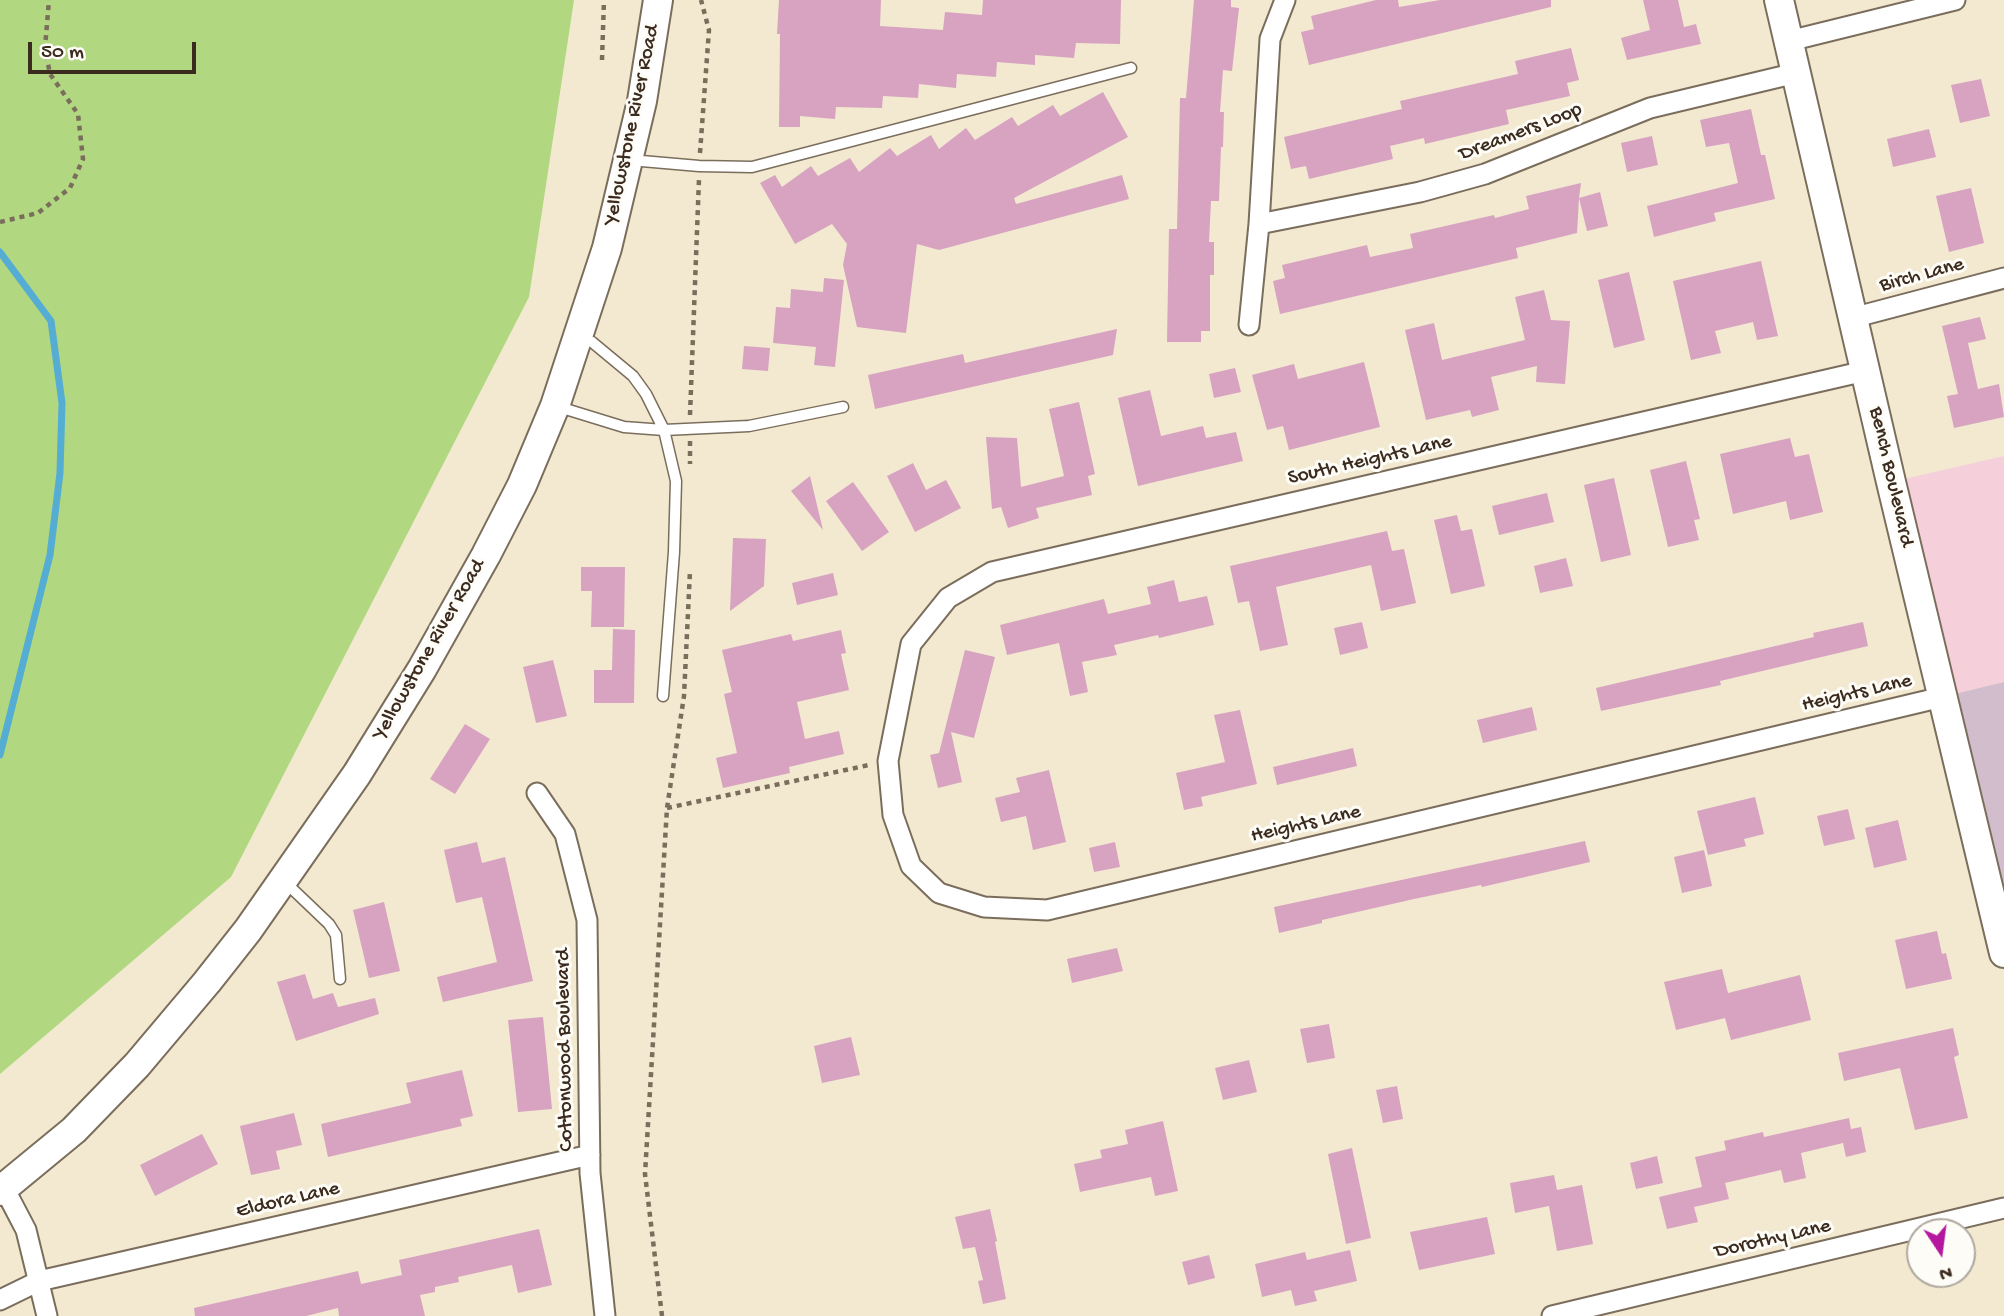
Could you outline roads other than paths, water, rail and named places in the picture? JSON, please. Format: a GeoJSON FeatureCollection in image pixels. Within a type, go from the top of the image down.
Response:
{"type":"FeatureCollection","features":[{"type":"Feature","properties":{"kind":"street","name":"Yellowstone River Road"},"geometry":{"type":"LineString","coordinates":[[2,1190],[74,1130],[137,1065],[207,982],[357,774],[422,669],[522,485],[555,406],[607,248],[642,101],[658,0]]}},
{"type":"Feature","properties":{"kind":"street"},"geometry":{"type":"LineString","coordinates":[[1249,325],[1259,224],[1270,39],[1285,0]]}},
{"type":"Feature","properties":{"kind":"street","name":"Bench Boulevard"},"geometry":{"type":"LineString","coordinates":[[1779,0],[1942,697],[1999,916],[2004,953]]}},
{"type":"Feature","properties":{"kind":"street"},"geometry":{"type":"LineString","coordinates":[[1788,41],[1955,0]]}},
{"type":"Feature","properties":{"kind":"street","name":"Dreamers Loop"},"geometry":{"type":"LineString","coordinates":[[1259,224],[1420,192],[1485,174],[1650,108],[1796,73]]}},
{"type":"Feature","properties":{"kind":"street","name":"Birch Lane"},"geometry":{"type":"LineString","coordinates":[[1852,318],[2004,278]]}},
{"type":"Feature","properties":{"kind":"street","name":"South Heights Lane"},"geometry":{"type":"LineString","coordinates":[[911,644],[948,598],[992,572],[1865,371]]}},
{"type":"Feature","properties":{"kind":"street","name":"Heights Lane"},"geometry":{"type":"LineString","coordinates":[[911,644],[888,761],[893,815],[911,866],[939,893],[984,907],[1047,910],[1942,697]]}},
{"type":"Feature","properties":{"kind":"street","name":"Cottonwood Boulevard"},"geometry":{"type":"LineString","coordinates":[[537,793],[565,834],[587,920],[590,1155],[605,1316]]}},
{"type":"Feature","properties":{"kind":"street","name":"Eldora Lane"},"geometry":{"type":"LineString","coordinates":[[0,1300],[39,1281],[590,1155]]}},
{"type":"Feature","properties":{"kind":"street"},"geometry":{"type":"LineString","coordinates":[[2,1190],[26,1230],[47,1316]]}},
{"type":"Feature","properties":{"kind":"street","name":"Dorothy Lane"},"geometry":{"type":"LineString","coordinates":[[1552,1316],[2004,1208]]}},
{"type":"Feature","properties":{"kind":"lane"},"geometry":{"type":"LineString","coordinates":[[629,160],[752,167],[1131,68]]}},
{"type":"Feature","properties":{"kind":"lane"},"geometry":{"type":"LineString","coordinates":[[579,336],[592,342],[633,376],[646,394],[664,430],[676,481],[674,552],[663,696]]}},
{"type":"Feature","properties":{"kind":"lane"},"geometry":{"type":"LineString","coordinates":[[555,406],[624,427],[664,430],[749,426],[843,407]]}},
{"type":"Feature","properties":{"kind":"lane"},"geometry":{"type":"LineString","coordinates":[[283,880],[329,924],[336,935],[340,979]]}},
{"type":"Feature","properties":{"kind":"waterway"},"geometry":{"type":"LineString","coordinates":[[0,252],[51,321],[62,403],[60,473],[50,555],[0,755]]}}]}
